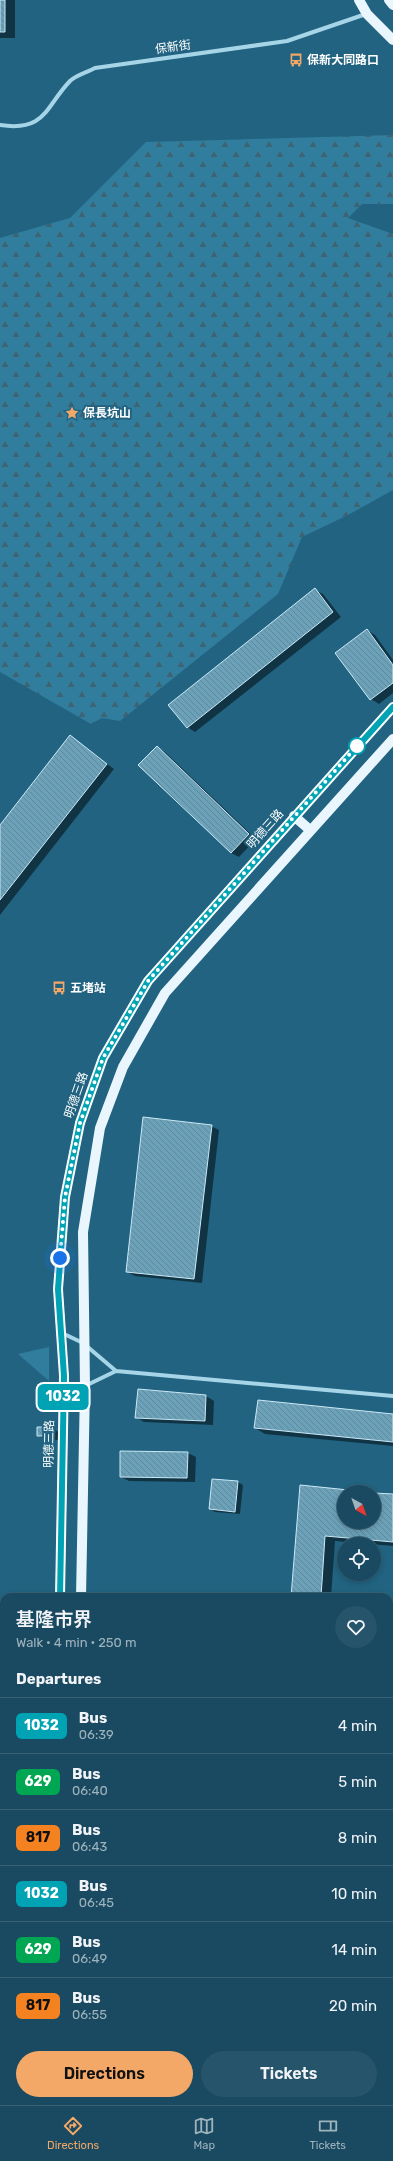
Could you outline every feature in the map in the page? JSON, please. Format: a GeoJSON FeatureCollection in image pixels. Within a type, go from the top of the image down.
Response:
{"type":"FeatureCollection","features":[{"type":"Feature","properties":{"kind":"main road"},"geometry":{"type":"LineString","coordinates":[[359,0],[366,14],[393,40]]}},
{"type":"Feature","properties":{"kind":"main road"},"geometry":{"type":"LineString","coordinates":[[389,0],[393,4]]}},
{"type":"Feature","properties":{"kind":"main road","name":"明德三路"},"geometry":{"type":"LineString","coordinates":[[60,1593],[63,1393],[58,1289],[65,1197],[80,1123],[103,1058],[148,981],[393,707]]}},
{"type":"Feature","properties":{"kind":"main road"},"geometry":{"type":"LineString","coordinates":[[82,1593],[85,1386],[82,1343],[83,1232],[87,1200],[100,1128],[123,1067],[165,993],[393,739]]}},
{"type":"Feature","properties":{"kind":"main road"},"geometry":{"type":"LineString","coordinates":[[294,816],[310,830]]}},
{"type":"Feature","properties":{"kind":"street","name":"保新街"},"geometry":{"type":"LineString","coordinates":[[0,125],[16,128],[42,118],[71,80],[95,68],[287,41],[366,14]]}},
{"type":"Feature","properties":{"kind":"street"},"geometry":{"type":"LineString","coordinates":[[60,1332],[82,1343],[116,1371]]}},
{"type":"Feature","properties":{"kind":"street"},"geometry":{"type":"LineString","coordinates":[[63,1393],[85,1386],[116,1371],[393,1396]]}},
{"type":"Feature","properties":{"kind":"green space"},"geometry":{"type":"Polygon","coordinates":[[[393,135],[393,204],[362,204],[348,218],[393,234],[393,490],[348,515],[302,537],[278,594],[120,721],[102,718],[91,724],[0,672],[0,238],[70,218],[146,142],[393,135]]]}},
{"type":"Feature","properties":{"kind":"green space"},"geometry":{"type":"Polygon","coordinates":[[[49,1347],[49,1381],[18,1354],[49,1347]]]}},
{"type":"Feature","properties":{"kind":"building"},"geometry":{"type":"Polygon","coordinates":[[[0,0],[5,0],[5,32],[0,32],[0,0]]]}},
{"type":"Feature","properties":{"kind":"building"},"geometry":{"type":"Polygon","coordinates":[[[315,588],[333,612],[187,728],[168,705],[315,588]]]}},
{"type":"Feature","properties":{"kind":"building"},"geometry":{"type":"Polygon","coordinates":[[[367,629],[393,665],[393,683],[370,700],[335,653],[367,629]]]}},
{"type":"Feature","properties":{"kind":"building"},"geometry":{"type":"Polygon","coordinates":[[[70,735],[107,764],[0,900],[0,825],[70,735]]]}},
{"type":"Feature","properties":{"kind":"building"},"geometry":{"type":"Polygon","coordinates":[[[157,746],[249,834],[231,853],[138,765],[157,746]]]}},
{"type":"Feature","properties":{"kind":"building"},"geometry":{"type":"Polygon","coordinates":[[[143,1117],[212,1125],[194,1279],[126,1272],[143,1117]]]}},
{"type":"Feature","properties":{"kind":"building"},"geometry":{"type":"Polygon","coordinates":[[[138,1389],[206,1395],[205,1421],[135,1418],[138,1389]]]}},
{"type":"Feature","properties":{"kind":"building"},"geometry":{"type":"Polygon","coordinates":[[[258,1400],[393,1414],[393,1442],[254,1428],[258,1400]]]}},
{"type":"Feature","properties":{"kind":"building"},"geometry":{"type":"Polygon","coordinates":[[[37,1427],[52,1427],[52,1436],[37,1436],[37,1427]]]}},
{"type":"Feature","properties":{"kind":"building"},"geometry":{"type":"Polygon","coordinates":[[[120,1451],[188,1452],[187,1478],[120,1477],[120,1451]]]}},
{"type":"Feature","properties":{"kind":"building"},"geometry":{"type":"Polygon","coordinates":[[[212,1479],[238,1481],[235,1512],[209,1509],[212,1479]]]}},
{"type":"Feature","properties":{"kind":"building"},"geometry":{"type":"Polygon","coordinates":[[[300,1485],[337,1489],[337,1529],[381,1529],[381,1493],[393,1494],[393,1542],[381,1541],[381,1537],[325,1536],[321,1593],[291,1593],[300,1485]]]}},
{"type":"Feature","properties":{"kind":"bus line","name":"1032"},"geometry":{"type":"LineString","coordinates":[[60,1593],[64,1376],[58,1289],[65,1197],[80,1123],[103,1058],[148,981],[275,837],[393,707]]}},
{"type":"Feature","properties":{"kind":"place","name":"保新大同路口"},"geometry":{"type":"Point","coordinates":[296,60]}},
{"type":"Feature","properties":{"kind":"place","name":"保長坑山"},"geometry":{"type":"Point","coordinates":[72,413]}},
{"type":"Feature","properties":{"kind":"place","name":"五堵站"},"geometry":{"type":"Point","coordinates":[59,988]}},
{"type":"Feature","properties":{"kind":"route"},"geometry":{"type":"LineString","coordinates":[[60,1258],[65,1197],[80,1123],[103,1058],[133,1006],[148,981],[357,746]]}}]}
